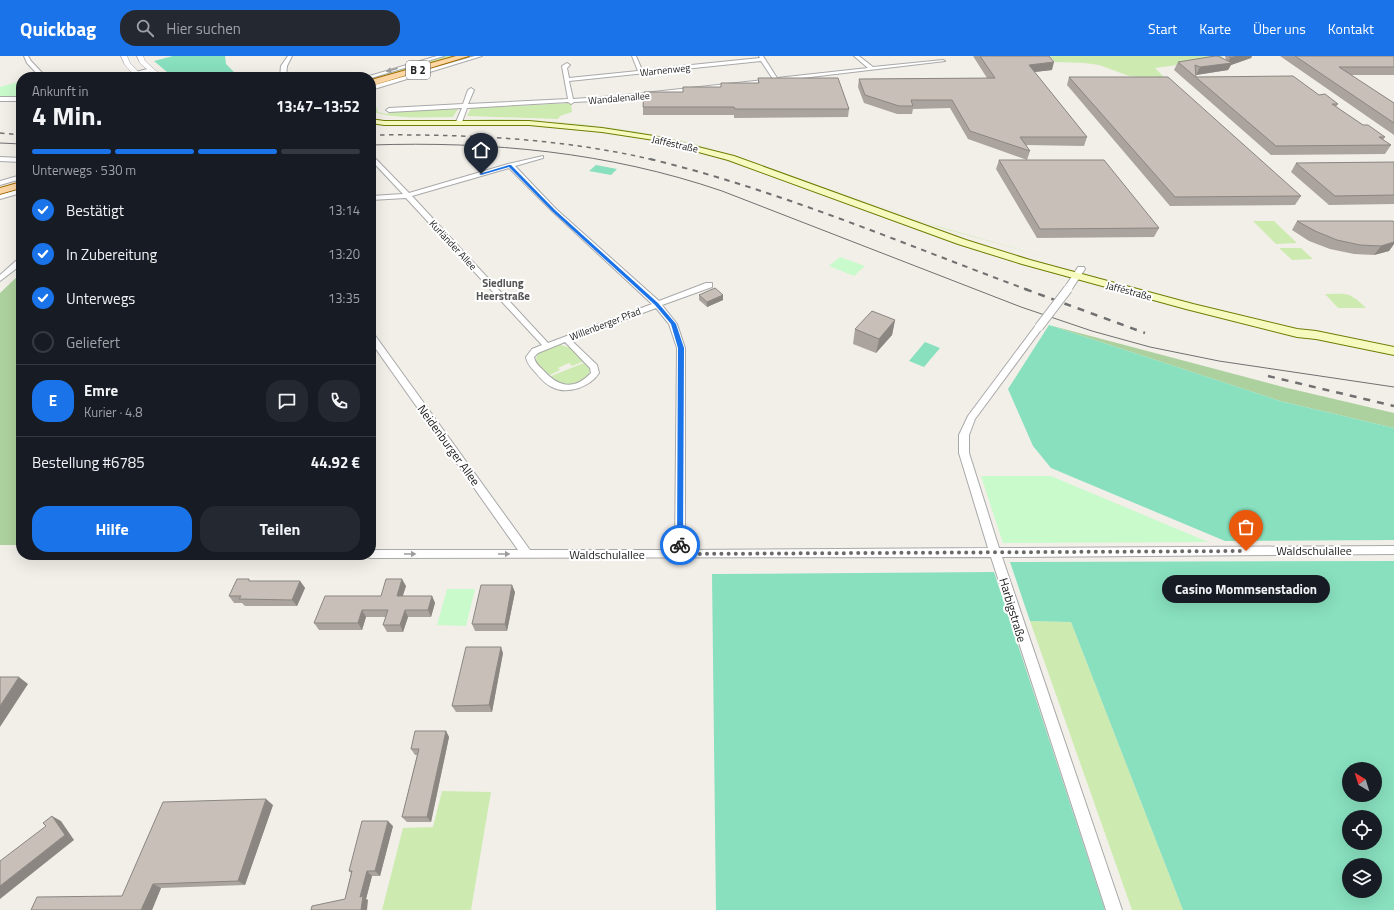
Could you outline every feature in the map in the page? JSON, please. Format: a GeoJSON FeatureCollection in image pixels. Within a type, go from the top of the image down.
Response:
{"type":"FeatureCollection","features":[{"type":"Feature","properties":{"kind":"main road","name":"B 2"},"geometry":{"type":"LineString","coordinates":[[376,82],[465,56]]}},
{"type":"Feature","properties":{"kind":"main road","name":"Jafféstraße"},"geometry":{"type":"LineString","coordinates":[[376,118],[392,122]]}},
{"type":"Feature","properties":{"kind":"main road","name":"Jafféstraße"},"geometry":{"type":"LineString","coordinates":[[376,121],[523,123],[619,132],[681,144],[745,163],[944,234],[1079,273],[1292,326],[1316,335],[1394,351]]}},
{"type":"Feature","properties":{"kind":"main road"},"geometry":{"type":"LineString","coordinates":[[0,191],[16,186]]}},
{"type":"Feature","properties":{"kind":"street"},"geometry":{"type":"LineString","coordinates":[[26,56],[39,72]]}},
{"type":"Feature","properties":{"kind":"street"},"geometry":{"type":"LineString","coordinates":[[124,56],[127,64],[135,72]]}},
{"type":"Feature","properties":{"kind":"street"},"geometry":{"type":"LineString","coordinates":[[140,56],[142,62],[154,72]]}},
{"type":"Feature","properties":{"kind":"street"},"geometry":{"type":"LineString","coordinates":[[283,72],[284,66],[290,56]]}},
{"type":"Feature","properties":{"kind":"street"},"geometry":{"type":"LineString","coordinates":[[376,75],[442,56]]}},
{"type":"Feature","properties":{"kind":"street"},"geometry":{"type":"LineString","coordinates":[[376,87],[480,56]]}},
{"type":"Feature","properties":{"kind":"street"},"geometry":{"type":"LineString","coordinates":[[634,56],[641,73]]}},
{"type":"Feature","properties":{"kind":"street"},"geometry":{"type":"LineString","coordinates":[[856,56],[871,68]]}},
{"type":"Feature","properties":{"kind":"street"},"geometry":{"type":"LineString","coordinates":[[762,58],[776,80]]}},
{"type":"Feature","properties":{"kind":"street","name":"Warnenweg"},"geometry":{"type":"LineString","coordinates":[[567,80],[641,73],[762,58]]}},
{"type":"Feature","properties":{"kind":"street","name":"Wandalenallee"},"geometry":{"type":"LineString","coordinates":[[389,110],[571,102],[662,94],[871,68],[943,61]]}},
{"type":"Feature","properties":{"kind":"street"},"geometry":{"type":"LineString","coordinates":[[567,65],[564,67],[571,102]]}},
{"type":"Feature","properties":{"kind":"street"},"geometry":{"type":"LineString","coordinates":[[146,72],[151,70]]}},
{"type":"Feature","properties":{"kind":"street"},"geometry":{"type":"LineString","coordinates":[[459,122],[471,90]]}},
{"type":"Feature","properties":{"kind":"street"},"geometry":{"type":"LineString","coordinates":[[0,99],[16,99]]}},
{"type":"Feature","properties":{"kind":"street"},"geometry":{"type":"LineString","coordinates":[[376,198],[407,195],[541,157]]}},
{"type":"Feature","properties":{"kind":"street"},"geometry":{"type":"LineString","coordinates":[[0,159],[16,160]]}},
{"type":"Feature","properties":{"kind":"street","name":"Kurländer Allee"},"geometry":{"type":"LineString","coordinates":[[376,161],[547,346]]}},
{"type":"Feature","properties":{"kind":"street"},"geometry":{"type":"LineString","coordinates":[[510,165],[554,210],[657,304],[673,324],[681,348],[680,554]]}},
{"type":"Feature","properties":{"kind":"street"},"geometry":{"type":"LineString","coordinates":[[0,183],[16,178]]}},
{"type":"Feature","properties":{"kind":"street"},"geometry":{"type":"LineString","coordinates":[[0,197],[16,192]]}},
{"type":"Feature","properties":{"kind":"street"},"geometry":{"type":"LineString","coordinates":[[0,279],[16,265]]}},
{"type":"Feature","properties":{"kind":"street","name":"Harbigstraße"},"geometry":{"type":"LineString","coordinates":[[1079,273],[971,418],[963,436],[964,454],[1010,602],[1114,910]]}},
{"type":"Feature","properties":{"kind":"street","name":"Willenberger Pfad"},"geometry":{"type":"LineString","coordinates":[[547,346],[709,284]]}},
{"type":"Feature","properties":{"kind":"street"},"geometry":{"type":"LineString","coordinates":[[547,346],[535,351],[530,357],[531,362],[554,386],[562,389],[572,387],[590,379],[595,374],[594,367],[566,339]]}},
{"type":"Feature","properties":{"kind":"street","name":"Neidenburger Allee"},"geometry":{"type":"LineString","coordinates":[[376,343],[527,554]]}},
{"type":"Feature","properties":{"kind":"street","name":"Waldschulallee"},"geometry":{"type":"LineString","coordinates":[[376,554],[1394,550]]}},
{"type":"Feature","properties":{"kind":"green space"},"geometry":{"type":"Polygon","coordinates":[[[173,56],[225,56],[226,64],[234,72],[167,72],[154,61],[173,56]]]}},
{"type":"Feature","properties":{"kind":"green space"},"geometry":{"type":"Polygon","coordinates":[[[445,56],[456,56],[376,80],[376,76],[445,56]]]}},
{"type":"Feature","properties":{"kind":"green space"},"geometry":{"type":"Polygon","coordinates":[[[1050,56],[1223,57],[1215,60],[1155,68],[1166,79],[1129,76],[1099,65],[1055,62],[1050,56]]]}},
{"type":"Feature","properties":{"kind":"green space"},"geometry":{"type":"Polygon","coordinates":[[[16,82],[16,97],[0,97],[0,87],[16,82]]]}},
{"type":"Feature","properties":{"kind":"green space"},"geometry":{"type":"Polygon","coordinates":[[[571,103],[572,112],[560,116],[558,119],[467,116],[471,108],[571,103]]]}},
{"type":"Feature","properties":{"kind":"green space"},"geometry":{"type":"Polygon","coordinates":[[[376,106],[378,112],[387,114],[399,110],[458,109],[453,117],[401,117],[376,112],[376,106]]]}},
{"type":"Feature","properties":{"kind":"green space"},"geometry":{"type":"Polygon","coordinates":[[[466,119],[497,119],[540,121],[466,119]]]}},
{"type":"Feature","properties":{"kind":"green space"},"geometry":{"type":"Polygon","coordinates":[[[549,122],[591,125],[653,135],[684,141],[715,149],[658,136],[602,127],[549,122]]]}},
{"type":"Feature","properties":{"kind":"green space"},"geometry":{"type":"Polygon","coordinates":[[[723,151],[930,224],[1064,262],[938,227],[723,151]]]}},
{"type":"Feature","properties":{"kind":"green space"},"geometry":{"type":"Polygon","coordinates":[[[596,165],[617,169],[611,175],[589,171],[596,165]]]}},
{"type":"Feature","properties":{"kind":"green space"},"geometry":{"type":"Polygon","coordinates":[[[1253,221],[1274,221],[1297,243],[1276,244],[1253,221]]]}},
{"type":"Feature","properties":{"kind":"green space"},"geometry":{"type":"Polygon","coordinates":[[[1279,248],[1301,248],[1313,259],[1292,260],[1279,248]]]}},
{"type":"Feature","properties":{"kind":"green space"},"geometry":{"type":"Polygon","coordinates":[[[840,257],[865,266],[854,276],[829,266],[840,257]]]}},
{"type":"Feature","properties":{"kind":"green space"},"geometry":{"type":"Polygon","coordinates":[[[16,278],[16,545],[0,545],[0,293],[16,278]]]}},
{"type":"Feature","properties":{"kind":"green space"},"geometry":{"type":"Polygon","coordinates":[[[1325,294],[1351,296],[1366,308],[1338,308],[1325,294]]]}},
{"type":"Feature","properties":{"kind":"green space"},"geometry":{"type":"Polygon","coordinates":[[[1049,325],[1283,387],[1394,413],[1394,428],[1280,401],[1049,325]]]}},
{"type":"Feature","properties":{"kind":"green space"},"geometry":{"type":"Polygon","coordinates":[[[1049,325],[1280,401],[1394,428],[1394,540],[1225,541],[1051,468],[1033,446],[1008,389],[1049,325]]]}},
{"type":"Feature","properties":{"kind":"green space"},"geometry":{"type":"Polygon","coordinates":[[[925,342],[940,348],[924,367],[909,361],[925,342]]]}},
{"type":"Feature","properties":{"kind":"green space"},"geometry":{"type":"Polygon","coordinates":[[[561,345],[571,348],[584,361],[572,366],[569,363],[558,368],[560,370],[548,376],[539,366],[536,359],[540,352],[561,345]]]}},
{"type":"Feature","properties":{"kind":"green space"},"geometry":{"type":"Polygon","coordinates":[[[586,362],[590,369],[587,377],[575,384],[561,384],[549,377],[586,362]]]}},
{"type":"Feature","properties":{"kind":"green space"},"geometry":{"type":"Polygon","coordinates":[[[981,476],[1051,476],[1208,542],[1003,543],[981,476]]]}},
{"type":"Feature","properties":{"kind":"green space"},"geometry":{"type":"Polygon","coordinates":[[[1394,561],[1394,910],[1183,910],[1071,622],[1030,621],[1010,562],[1394,561]]]}},
{"type":"Feature","properties":{"kind":"green space"},"geometry":{"type":"Polygon","coordinates":[[[994,572],[1105,910],[716,910],[712,574],[994,572]]]}},
{"type":"Feature","properties":{"kind":"green space"},"geometry":{"type":"Polygon","coordinates":[[[447,589],[475,589],[466,626],[437,625],[447,589]]]}},
{"type":"Feature","properties":{"kind":"green space"},"geometry":{"type":"Polygon","coordinates":[[[1030,621],[1071,622],[1183,910],[1132,910],[1030,621]]]}},
{"type":"Feature","properties":{"kind":"green space"},"geometry":{"type":"Polygon","coordinates":[[[442,791],[491,792],[471,910],[382,910],[403,828],[433,827],[442,791]]]}},
{"type":"Feature","properties":{"kind":"building"},"geometry":{"type":"Polygon","coordinates":[[[980,56],[1049,56],[1054,62],[1029,65],[1087,137],[1020,137],[1030,151],[970,131],[952,100],[911,100],[913,106],[899,106],[865,95],[859,79],[995,78],[980,56]]]}},
{"type":"Feature","properties":{"kind":"building"},"geometry":{"type":"Polygon","coordinates":[[[1215,56],[1232,63],[1200,67],[1195,65],[1196,77],[1293,76],[1319,95],[1325,94],[1338,104],[1332,104],[1363,125],[1368,125],[1385,137],[1379,137],[1391,145],[1276,146],[1178,62],[1215,56]]]}},
{"type":"Feature","properties":{"kind":"building"},"geometry":{"type":"Polygon","coordinates":[[[1295,56],[1394,56],[1394,67],[1339,67],[1394,103],[1394,123],[1295,56]]]}},
{"type":"Feature","properties":{"kind":"building"},"geometry":{"type":"Polygon","coordinates":[[[1069,77],[1168,77],[1301,196],[1175,197],[1069,77]]]}},
{"type":"Feature","properties":{"kind":"building"},"geometry":{"type":"Polygon","coordinates":[[[758,78],[838,78],[849,109],[643,107],[644,92],[683,92],[683,87],[721,87],[721,83],[759,83],[758,78]]]}},
{"type":"Feature","properties":{"kind":"building"},"geometry":{"type":"Polygon","coordinates":[[[999,160],[1104,160],[1159,228],[1040,229],[999,160]]]}},
{"type":"Feature","properties":{"kind":"building"},"geometry":{"type":"Polygon","coordinates":[[[1394,162],[1394,195],[1335,196],[1296,163],[1394,162]]]}},
{"type":"Feature","properties":{"kind":"building"},"geometry":{"type":"Polygon","coordinates":[[[1297,221],[1393,221],[1394,242],[1381,246],[1360,245],[1337,240],[1315,231],[1297,221]]]}},
{"type":"Feature","properties":{"kind":"building"},"geometry":{"type":"Polygon","coordinates":[[[715,288],[723,295],[707,302],[699,295],[715,288]]]}},
{"type":"Feature","properties":{"kind":"building"},"geometry":{"type":"Polygon","coordinates":[[[872,311],[895,320],[879,339],[855,329],[872,311]]]}},
{"type":"Feature","properties":{"kind":"building"},"geometry":{"type":"Polygon","coordinates":[[[237,579],[249,579],[249,581],[300,581],[292,600],[239,599],[241,596],[229,596],[237,579]]]}},
{"type":"Feature","properties":{"kind":"building"},"geometry":{"type":"Polygon","coordinates":[[[386,579],[402,579],[397,596],[432,596],[428,610],[405,610],[400,625],[383,625],[388,610],[362,610],[358,623],[314,623],[325,596],[381,596],[386,579]]]}},
{"type":"Feature","properties":{"kind":"building"},"geometry":{"type":"Polygon","coordinates":[[[481,585],[512,585],[505,624],[472,624],[481,585]]]}},
{"type":"Feature","properties":{"kind":"building"},"geometry":{"type":"Polygon","coordinates":[[[466,647],[501,647],[489,705],[452,706],[466,647]]]}},
{"type":"Feature","properties":{"kind":"building"},"geometry":{"type":"Polygon","coordinates":[[[0,677],[19,677],[0,706],[0,677]]]}},
{"type":"Feature","properties":{"kind":"building"},"geometry":{"type":"Polygon","coordinates":[[[415,731],[446,731],[427,817],[402,817],[419,749],[411,749],[415,731]]]}},
{"type":"Feature","properties":{"kind":"building"},"geometry":{"type":"Polygon","coordinates":[[[266,799],[238,881],[153,884],[141,910],[31,910],[37,897],[122,896],[163,802],[266,799]]]}},
{"type":"Feature","properties":{"kind":"building"},"geometry":{"type":"Polygon","coordinates":[[[52,816],[65,835],[0,886],[0,861],[46,826],[43,823],[52,816]]]}},
{"type":"Feature","properties":{"kind":"building"},"geometry":{"type":"Polygon","coordinates":[[[362,821],[388,821],[375,871],[367,871],[360,897],[363,896],[361,910],[311,910],[312,906],[345,899],[352,871],[349,871],[362,821]]]}},
{"type":"Feature","properties":{"kind":"tram line"},"geometry":{"type":"LineString","coordinates":[[0,143],[16,144]]}},
{"type":"Feature","properties":{"kind":"tram line"},"geometry":{"type":"LineString","coordinates":[[376,145],[460,145],[505,148],[592,158],[636,167],[722,191],[1021,307],[1092,331],[1150,347],[1219,361],[1394,387]]}},
{"type":"Feature","properties":{"kind":"railway"},"geometry":{"type":"LineString","coordinates":[[0,133],[16,135]]}},
{"type":"Feature","properties":{"kind":"railway"},"geometry":{"type":"LineString","coordinates":[[376,135],[442,135],[549,142],[653,160]]}},
{"type":"Feature","properties":{"kind":"railway"},"geometry":{"type":"LineString","coordinates":[[653,160],[746,186],[793,202],[1028,290]]}},
{"type":"Feature","properties":{"kind":"railway"},"geometry":{"type":"LineString","coordinates":[[1025,289],[1145,333]]}},
{"type":"Feature","properties":{"kind":"railway"},"geometry":{"type":"LineString","coordinates":[[1268,376],[1394,406]]}},
{"type":"Feature","properties":{"kind":"way so far"},"geometry":{"type":"LineString","coordinates":[[680,545],[680,554],[931,554],[995,552],[1246,551]]}},
{"type":"Feature","properties":{"kind":"place","name":"Casino Mommsenstadion"},"geometry":{"type":"Point","coordinates":[1246,551]}},
{"type":"Feature","properties":{"kind":"district","name":"Siedlung Heerstraße"},"geometry":{"type":"Point","coordinates":[503,289]}},
{"type":"Feature","properties":{"kind":"route"},"geometry":{"type":"LineString","coordinates":[[481,174],[510,165],[554,210],[657,304],[673,324],[678,334],[681,348],[680,545]]}}]}
